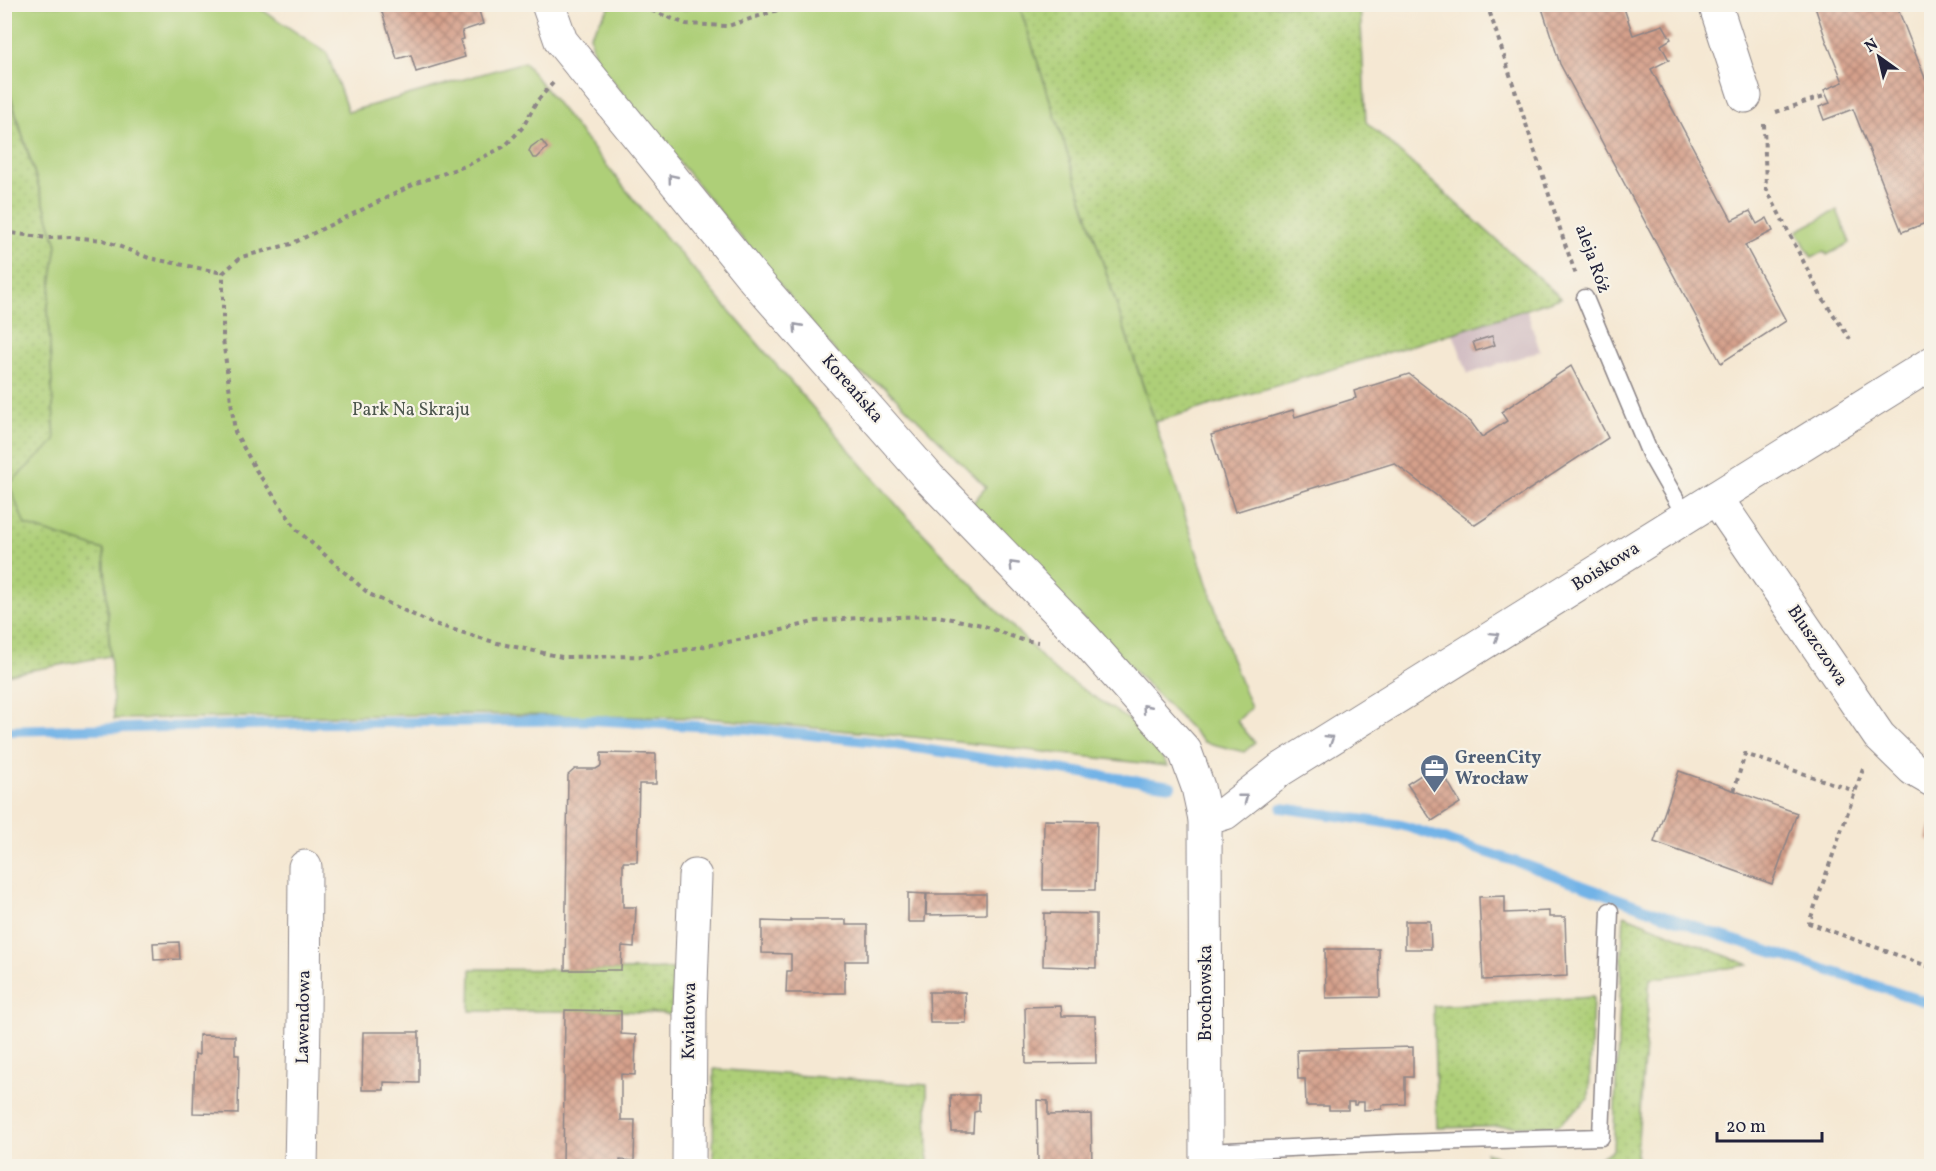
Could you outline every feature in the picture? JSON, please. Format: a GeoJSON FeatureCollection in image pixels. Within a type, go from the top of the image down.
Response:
{"type":"FeatureCollection","features":[{"type":"Feature","properties":{"kind":"street","name":"Koreańska"},"geometry":{"type":"LineString","coordinates":[[548,4],[561,41],[755,280],[929,478],[1085,639],[1185,751]]}},
{"type":"Feature","properties":{"kind":"street"},"geometry":{"type":"LineString","coordinates":[[1715,4],[1755,106]]}},
{"type":"Feature","properties":{"kind":"street","name":"Boiskowa"},"geometry":{"type":"LineString","coordinates":[[1205,819],[1225,813],[1280,770],[1932,363]]}},
{"type":"Feature","properties":{"kind":"street","name":"Bluszczowa"},"geometry":{"type":"LineString","coordinates":[[1716,498],[1879,736],[1913,769],[1932,780]]}},
{"type":"Feature","properties":{"kind":"street","name":"Brochowska"},"geometry":{"type":"LineString","coordinates":[[1185,751],[1198,787],[1205,819],[1206,1159]]}},
{"type":"Feature","properties":{"kind":"street","name":"Lawendowa"},"geometry":{"type":"LineString","coordinates":[[301,1167],[305,867]]}},
{"type":"Feature","properties":{"kind":"street","name":"Kwiatowa"},"geometry":{"type":"LineString","coordinates":[[688,1167],[695,876]]}},
{"type":"Feature","properties":{"kind":"lane","name":"aleja Róż"},"geometry":{"type":"LineString","coordinates":[[1585,298],[1650,454],[1686,517]]}},
{"type":"Feature","properties":{"kind":"lane"},"geometry":{"type":"LineString","coordinates":[[1206,1159],[1410,1143],[1601,1137],[1610,910]]}},
{"type":"Feature","properties":{"kind":"path"},"geometry":{"type":"LineString","coordinates":[[635,4],[686,24],[728,26],[796,4]]}},
{"type":"Feature","properties":{"kind":"path","name":"aleja Róż"},"geometry":{"type":"LineString","coordinates":[[1487,4],[1564,244],[1585,298]]}},
{"type":"Feature","properties":{"kind":"path"},"geometry":{"type":"LineString","coordinates":[[552,83],[537,101],[523,127],[505,146],[468,165],[419,182],[291,244],[241,257],[223,273],[224,339],[235,432],[256,470],[297,530],[369,594],[431,623],[497,643],[562,657],[650,656],[755,637],[817,621],[858,618],[937,616],[982,625],[1022,640],[1038,642]]}},
{"type":"Feature","properties":{"kind":"path"},"geometry":{"type":"LineString","coordinates":[[1824,96],[1755,106],[1766,188],[1821,296],[1850,339]]}},
{"type":"Feature","properties":{"kind":"path"},"geometry":{"type":"LineString","coordinates":[[4,232],[47,238],[70,237],[103,240],[149,258],[223,273]]}},
{"type":"Feature","properties":{"kind":"path"},"geometry":{"type":"LineString","coordinates":[[1734,791],[1745,754],[1855,791]]}},
{"type":"Feature","properties":{"kind":"path"},"geometry":{"type":"LineString","coordinates":[[1867,759],[1809,922],[1930,967]]}},
{"type":"Feature","properties":{"kind":"shaded area"},"geometry":{"type":"Polygon","coordinates":[[[1526,308],[1540,351],[1468,374],[1453,333],[1526,308]]]}},
{"type":"Feature","properties":{"kind":"green space"},"geometry":{"type":"Polygon","coordinates":[[[701,4],[1019,5],[1231,657],[1251,708],[1237,721],[1255,743],[1244,752],[1204,742],[971,505],[986,487],[885,387],[847,366],[595,60],[590,35],[611,5],[675,5],[684,10],[701,4]]]}},
{"type":"Feature","properties":{"kind":"green space","name":"Park Na Skraju"},"geometry":{"type":"Polygon","coordinates":[[[4,5],[255,5],[327,53],[348,112],[524,62],[635,201],[902,511],[1054,670],[1144,730],[1168,766],[914,737],[706,718],[463,714],[114,719],[104,550],[25,525],[9,484],[55,441],[48,306],[57,245],[5,78],[4,5]]]}},
{"type":"Feature","properties":{"kind":"green space"},"geometry":{"type":"Polygon","coordinates":[[[1019,5],[1360,5],[1366,122],[1561,298],[1453,333],[1155,422],[1019,5]]]}},
{"type":"Feature","properties":{"kind":"green space"},"geometry":{"type":"Polygon","coordinates":[[[4,78],[57,245],[48,306],[55,441],[25,525],[104,550],[110,656],[5,675],[4,78]]]}},
{"type":"Feature","properties":{"kind":"green space"},"geometry":{"type":"Polygon","coordinates":[[[1837,210],[1850,243],[1827,255],[1825,251],[1812,258],[1797,231],[1837,210]]]}},
{"type":"Feature","properties":{"kind":"green space"},"geometry":{"type":"Polygon","coordinates":[[[1624,915],[1749,965],[1650,979],[1636,1166],[1585,1166],[1613,1150],[1624,915]]]}},
{"type":"Feature","properties":{"kind":"green space"},"geometry":{"type":"Polygon","coordinates":[[[471,969],[673,969],[672,1014],[621,1011],[470,1011],[471,969]]]}},
{"type":"Feature","properties":{"kind":"green space"},"geometry":{"type":"Polygon","coordinates":[[[1593,997],[1589,1098],[1559,1125],[1437,1128],[1433,1006],[1593,997]]]}},
{"type":"Feature","properties":{"kind":"green space"},"geometry":{"type":"Polygon","coordinates":[[[714,1069],[927,1085],[928,1166],[713,1166],[714,1069]]]}},
{"type":"Feature","properties":{"kind":"green space"},"geometry":{"type":"Polygon","coordinates":[[[1486,1152],[1517,1166],[1486,1166],[1486,1152]]]}},
{"type":"Feature","properties":{"kind":"building"},"geometry":{"type":"Polygon","coordinates":[[[386,4],[477,4],[483,24],[462,31],[464,39],[460,40],[465,57],[416,72],[411,55],[397,59],[380,6],[386,4]]]}},
{"type":"Feature","properties":{"kind":"building"},"geometry":{"type":"Polygon","coordinates":[[[1814,4],[1896,4],[1932,96],[1932,225],[1928,227],[1926,223],[1902,232],[1853,109],[1824,120],[1819,107],[1830,103],[1824,90],[1843,82],[1814,4]]]}},
{"type":"Feature","properties":{"kind":"building"},"geometry":{"type":"Polygon","coordinates":[[[1541,5],[1623,5],[1633,35],[1663,25],[1671,39],[1661,45],[1669,60],[1651,69],[1732,220],[1750,211],[1757,224],[1767,218],[1773,231],[1745,245],[1786,321],[1721,363],[1560,64],[1541,5]]]}},
{"type":"Feature","properties":{"kind":"building"},"geometry":{"type":"Polygon","coordinates":[[[542,141],[547,148],[537,158],[533,158],[529,151],[531,147],[542,141]]]}},
{"type":"Feature","properties":{"kind":"building"},"geometry":{"type":"Polygon","coordinates":[[[1492,336],[1495,345],[1476,351],[1473,342],[1492,336]]]}},
{"type":"Feature","properties":{"kind":"building"},"geometry":{"type":"Polygon","coordinates":[[[1571,366],[1608,438],[1475,525],[1394,463],[1235,512],[1211,435],[1293,410],[1295,417],[1356,398],[1354,391],[1409,374],[1471,422],[1482,437],[1507,421],[1501,412],[1571,366]]]}},
{"type":"Feature","properties":{"kind":"building"},"geometry":{"type":"Polygon","coordinates":[[[601,753],[656,754],[656,784],[639,784],[637,862],[623,862],[623,907],[636,907],[634,947],[622,946],[621,970],[565,970],[568,775],[575,769],[596,769],[601,766],[601,753]]]}},
{"type":"Feature","properties":{"kind":"building","name":"GreenCity Wrocław"},"geometry":{"type":"Polygon","coordinates":[[[1438,764],[1460,803],[1432,821],[1407,784],[1438,764]]]}},
{"type":"Feature","properties":{"kind":"building"},"geometry":{"type":"Polygon","coordinates":[[[1679,771],[1797,813],[1772,884],[1654,842],[1679,771]]]}},
{"type":"Feature","properties":{"kind":"building"},"geometry":{"type":"Polygon","coordinates":[[[1044,820],[1097,821],[1095,890],[1043,890],[1044,820]]]}},
{"type":"Feature","properties":{"kind":"building"},"geometry":{"type":"Polygon","coordinates":[[[1932,826],[1932,842],[1926,840],[1932,826]]]}},
{"type":"Feature","properties":{"kind":"building"},"geometry":{"type":"Polygon","coordinates":[[[908,893],[926,894],[925,922],[908,922],[908,893]]]}},
{"type":"Feature","properties":{"kind":"building"},"geometry":{"type":"Polygon","coordinates":[[[927,894],[986,894],[986,914],[926,915],[927,894]]]}},
{"type":"Feature","properties":{"kind":"building"},"geometry":{"type":"Polygon","coordinates":[[[1505,896],[1505,913],[1549,911],[1549,917],[1565,917],[1567,976],[1483,980],[1479,897],[1505,896]]]}},
{"type":"Feature","properties":{"kind":"building"},"geometry":{"type":"Polygon","coordinates":[[[1044,913],[1096,914],[1096,968],[1043,966],[1044,913]]]}},
{"type":"Feature","properties":{"kind":"building"},"geometry":{"type":"Polygon","coordinates":[[[791,920],[846,920],[846,925],[867,925],[867,961],[845,961],[845,993],[786,993],[787,971],[791,971],[791,954],[762,953],[762,921],[791,922],[791,920]]]}},
{"type":"Feature","properties":{"kind":"building"},"geometry":{"type":"Polygon","coordinates":[[[1405,921],[1430,921],[1431,949],[1405,949],[1405,921]]]}},
{"type":"Feature","properties":{"kind":"building"},"geometry":{"type":"Polygon","coordinates":[[[179,942],[180,959],[154,960],[153,943],[179,942]]]}},
{"type":"Feature","properties":{"kind":"building"},"geometry":{"type":"Polygon","coordinates":[[[1325,949],[1379,949],[1380,997],[1326,998],[1325,949]]]}},
{"type":"Feature","properties":{"kind":"building"},"geometry":{"type":"Polygon","coordinates":[[[929,992],[965,992],[966,1023],[930,1023],[929,992]]]}},
{"type":"Feature","properties":{"kind":"building"},"geometry":{"type":"Polygon","coordinates":[[[1061,1006],[1062,1016],[1095,1016],[1096,1063],[1026,1064],[1025,1007],[1061,1006]]]}},
{"type":"Feature","properties":{"kind":"building"},"geometry":{"type":"Polygon","coordinates":[[[565,1010],[621,1011],[621,1034],[636,1035],[635,1075],[621,1074],[621,1120],[635,1120],[634,1161],[620,1160],[620,1166],[563,1166],[565,1010]]]}},
{"type":"Feature","properties":{"kind":"building"},"geometry":{"type":"Polygon","coordinates":[[[363,1032],[419,1032],[419,1083],[384,1082],[384,1090],[362,1090],[363,1032]]]}},
{"type":"Feature","properties":{"kind":"building"},"geometry":{"type":"Polygon","coordinates":[[[199,1035],[235,1036],[235,1055],[239,1055],[238,1114],[193,1113],[195,1054],[199,1055],[199,1035]]]}},
{"type":"Feature","properties":{"kind":"building"},"geometry":{"type":"Polygon","coordinates":[[[1413,1047],[1413,1077],[1405,1077],[1405,1104],[1382,1105],[1382,1109],[1364,1110],[1364,1102],[1357,1102],[1354,1105],[1354,1102],[1348,1102],[1348,1110],[1329,1110],[1329,1106],[1306,1106],[1305,1079],[1298,1079],[1297,1050],[1413,1047]]]}},
{"type":"Feature","properties":{"kind":"building"},"geometry":{"type":"Polygon","coordinates":[[[951,1095],[979,1095],[979,1111],[974,1112],[973,1132],[952,1132],[951,1095]]]}},
{"type":"Feature","properties":{"kind":"building"},"geometry":{"type":"Polygon","coordinates":[[[1037,1100],[1048,1101],[1048,1115],[1091,1114],[1092,1166],[1038,1166],[1037,1100]]]}},
{"type":"Feature","properties":{"kind":"waterway"},"geometry":{"type":"LineString","coordinates":[[4,731],[327,723],[592,720],[765,730],[876,742],[1171,786]]}},
{"type":"Feature","properties":{"kind":"waterway"},"geometry":{"type":"LineString","coordinates":[[1282,808],[1401,825],[1523,864],[1710,932],[1932,1004]]}},
{"type":"Feature","properties":{"kind":"place","name":"GreenCity Wrocław"},"geometry":{"type":"Point","coordinates":[1434,794]}}]}
